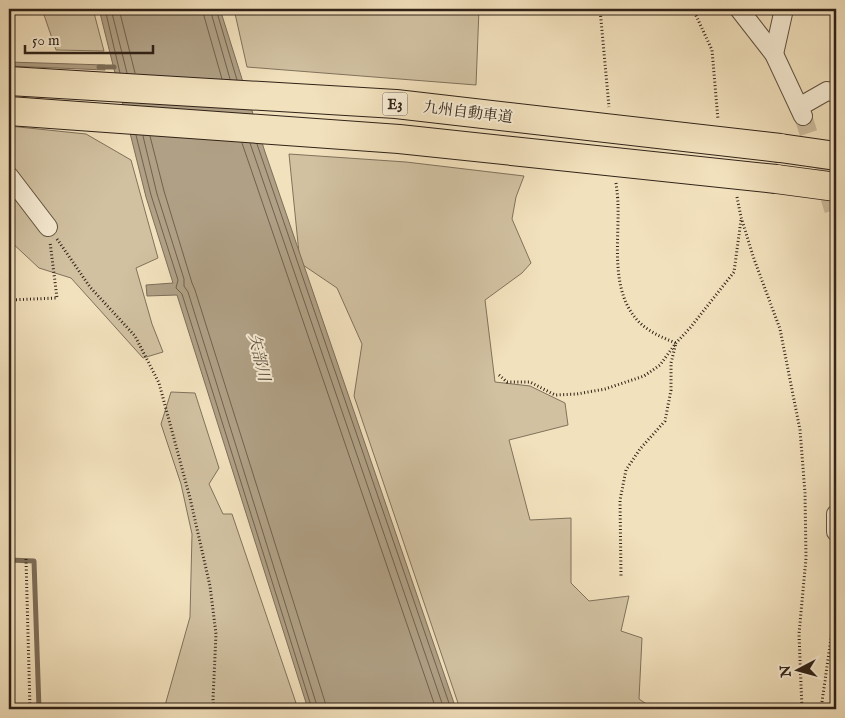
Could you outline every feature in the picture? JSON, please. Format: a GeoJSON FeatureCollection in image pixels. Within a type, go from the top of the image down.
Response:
{"type":"FeatureCollection","features":[{"type":"Feature","properties":{"kind":"highway","name":"九州自動車道"},"geometry":{"type":"LineString","coordinates":[[9,81],[396,104],[836,156]]}},
{"type":"Feature","properties":{"kind":"highway","name":"E3"},"geometry":{"type":"LineString","coordinates":[[9,111],[399,139],[836,187]]}},
{"type":"Feature","properties":{"kind":"street"},"geometry":{"type":"LineString","coordinates":[[739,9],[774,54],[801,111],[827,91],[836,93]]}},
{"type":"Feature","properties":{"kind":"street"},"geometry":{"type":"LineString","coordinates":[[774,54],[784,9]]}},
{"type":"Feature","properties":{"kind":"street"},"geometry":{"type":"LineString","coordinates":[[9,176],[48,227]]}},
{"type":"Feature","properties":{"kind":"street"},"geometry":{"type":"LineString","coordinates":[[836,514],[836,532]]}},
{"type":"Feature","properties":{"kind":"path"},"geometry":{"type":"LineString","coordinates":[[600,9],[610,115]]}},
{"type":"Feature","properties":{"kind":"path"},"geometry":{"type":"LineString","coordinates":[[693,9],[712,50],[716,113],[719,123]]}},
{"type":"Feature","properties":{"kind":"path"},"geometry":{"type":"LineString","coordinates":[[615,179],[618,207],[618,268],[625,301],[639,322],[659,336],[676,343]]}},
{"type":"Feature","properties":{"kind":"path"},"geometry":{"type":"LineString","coordinates":[[735,190],[741,217],[780,329],[800,430],[805,493],[806,558],[799,634],[802,709]]}},
{"type":"Feature","properties":{"kind":"path"},"geometry":{"type":"LineString","coordinates":[[499,375],[507,382],[530,382],[555,395],[576,394],[605,389],[644,376],[660,365],[734,272],[741,217]]}},
{"type":"Feature","properties":{"kind":"path"},"geometry":{"type":"LineString","coordinates":[[9,300],[57,298],[48,227]]}},
{"type":"Feature","properties":{"kind":"path"},"geometry":{"type":"LineString","coordinates":[[48,227],[90,287],[135,336],[159,383],[190,498],[210,586],[216,634],[214,709]]}},
{"type":"Feature","properties":{"kind":"path"},"geometry":{"type":"LineString","coordinates":[[621,576],[620,500],[626,470],[640,449],[665,421],[671,390],[671,363],[676,343]]}},
{"type":"Feature","properties":{"kind":"path"},"geometry":{"type":"LineString","coordinates":[[26,559],[30,709]]}},
{"type":"Feature","properties":{"kind":"path"},"geometry":{"type":"LineString","coordinates":[[821,709],[836,614]]}},
{"type":"Feature","properties":{"kind":"shaded area"},"geometry":{"type":"Polygon","coordinates":[[[42,9],[93,9],[104,51],[56,50],[42,9]]]}},
{"type":"Feature","properties":{"kind":"shaded area"},"geometry":{"type":"Polygon","coordinates":[[[234,9],[479,9],[476,85],[247,67],[234,9]]]}},
{"type":"Feature","properties":{"kind":"shaded area"},"geometry":{"type":"Polygon","coordinates":[[[9,126],[86,134],[131,160],[158,258],[136,268],[152,324],[163,352],[143,358],[71,278],[39,268],[9,240],[9,126]]]}},
{"type":"Feature","properties":{"kind":"shaded area"},"geometry":{"type":"Polygon","coordinates":[[[289,154],[406,162],[524,176],[516,197],[512,219],[531,263],[522,273],[485,300],[495,382],[530,386],[565,403],[568,425],[509,440],[530,520],[571,518],[571,583],[589,601],[629,596],[621,631],[642,638],[639,699],[654,709],[460,709],[354,396],[362,344],[337,288],[300,263],[289,154]]]}},
{"type":"Feature","properties":{"kind":"shaded area"},"geometry":{"type":"Polygon","coordinates":[[[171,392],[195,393],[219,468],[209,484],[223,514],[232,514],[298,709],[164,709],[190,617],[192,534],[181,484],[161,424],[171,392]]]}},
{"type":"Feature","properties":{"kind":"water","name":"矢部川"},"geometry":{"type":"Polygon","coordinates":[[[99,9],[220,9],[265,152],[456,709],[308,709],[177,295],[147,296],[146,285],[173,283],[146,197],[99,9]]]}},
{"type":"Feature","properties":{"kind":"water"},"geometry":{"type":"Polygon","coordinates":[[[9,62],[105,65],[105,70],[9,66],[9,62]]]}},
{"type":"Feature","properties":{"kind":"waterway"},"geometry":{"type":"LineString","coordinates":[[99,67],[114,67]]}},
{"type":"Feature","properties":{"kind":"waterway"},"geometry":{"type":"LineString","coordinates":[[9,560],[34,561],[39,709]]}},
{"type":"Feature","properties":{"kind":"tunnel"},"geometry":{"type":"LineString","coordinates":[[803,116],[836,218]]}}]}
